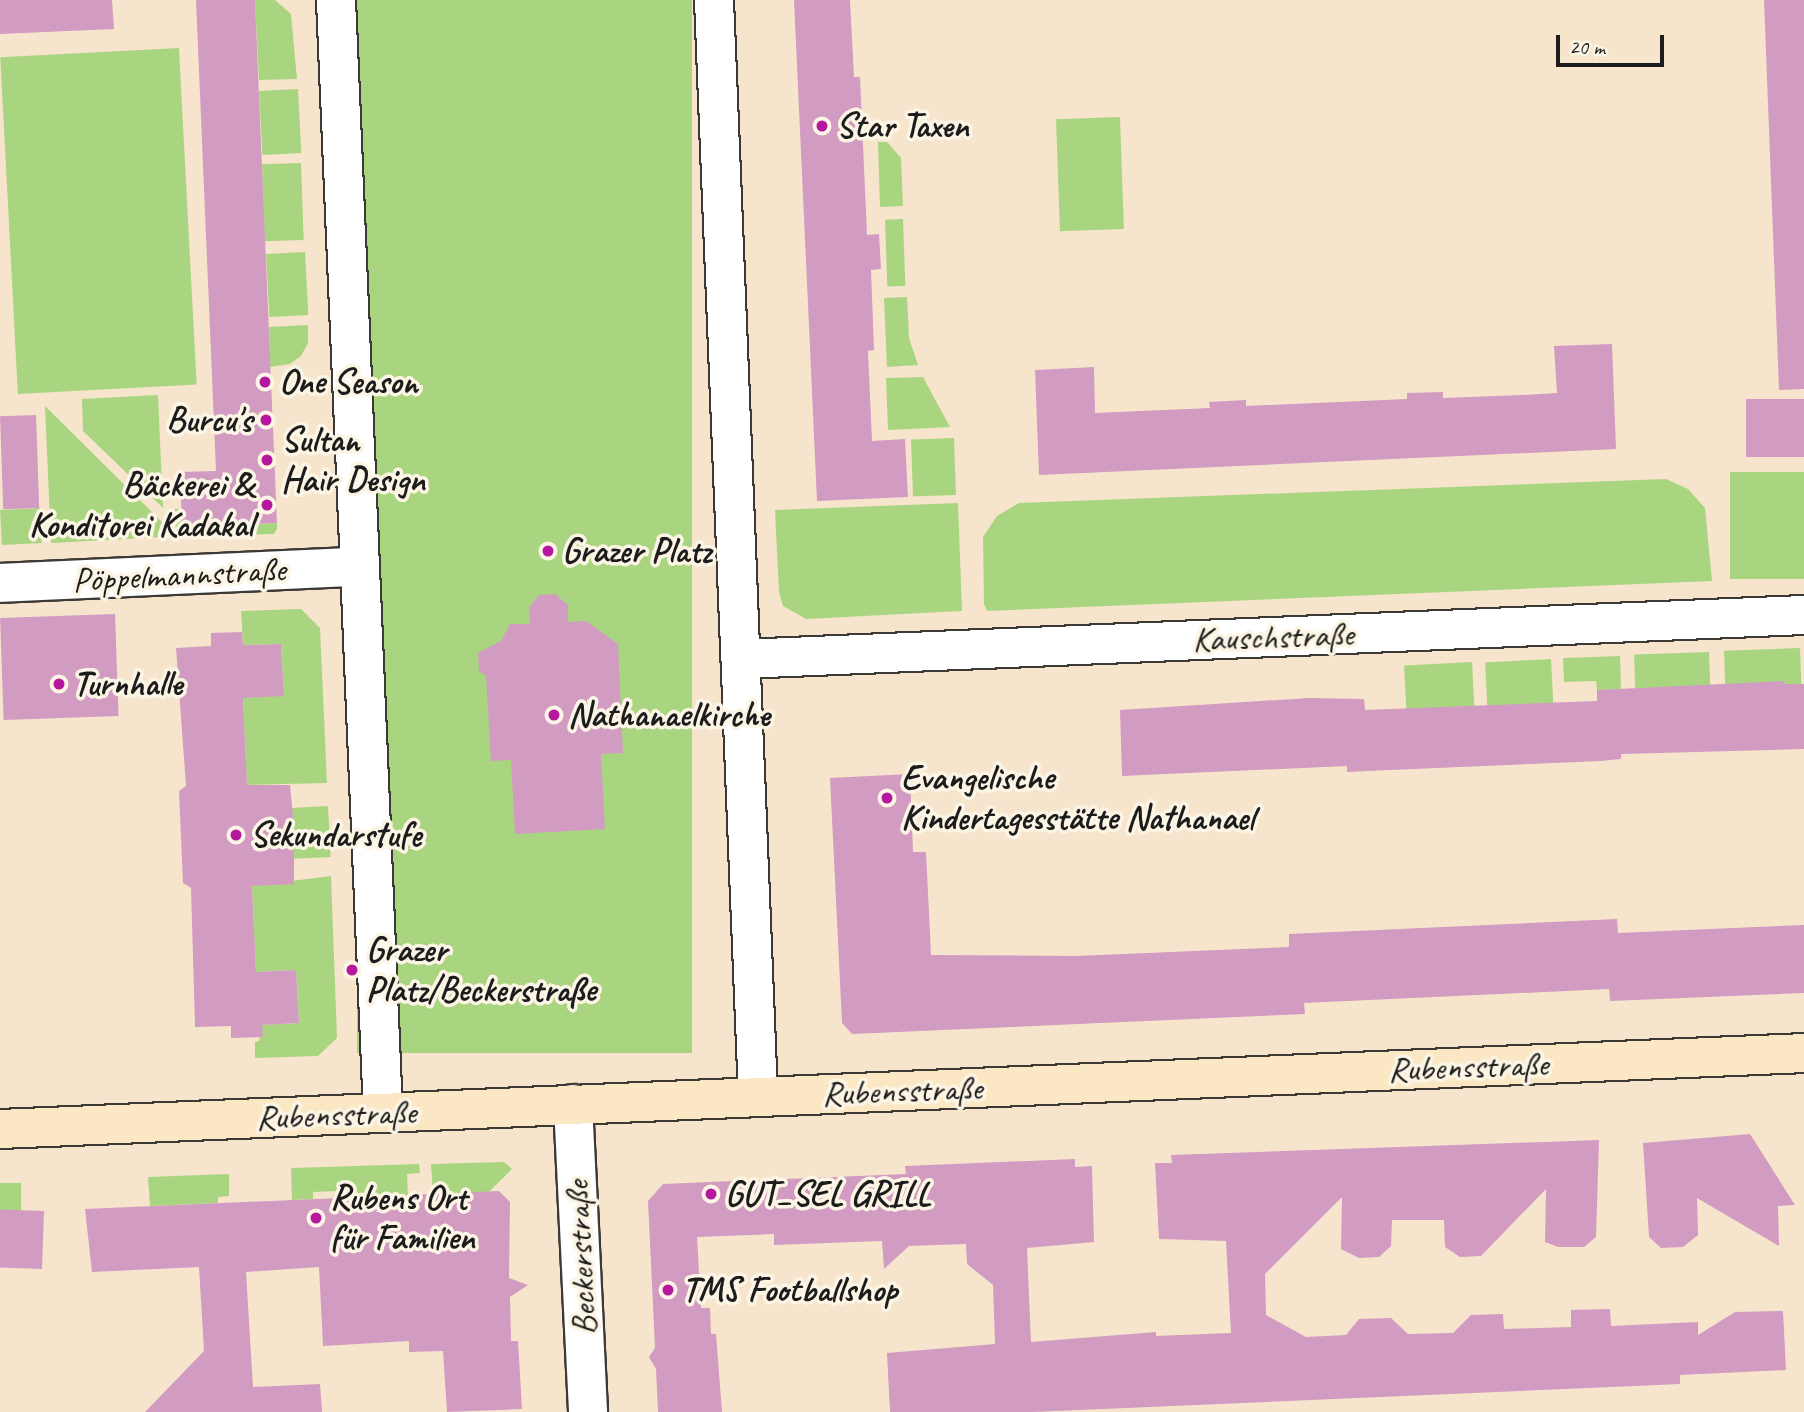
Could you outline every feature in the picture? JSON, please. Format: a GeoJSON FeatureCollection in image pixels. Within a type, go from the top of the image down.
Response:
{"type":"FeatureCollection","features":[{"type":"Feature","properties":{"kind":"street"},"geometry":{"type":"LineString","coordinates":[[336,0],[383,1113]]}},
{"type":"Feature","properties":{"kind":"street"},"geometry":{"type":"LineString","coordinates":[[715,0],[758,1097]]}},
{"type":"Feature","properties":{"kind":"street","name":"Pöppelmannstraße"},"geometry":{"type":"LineString","coordinates":[[0,583],[359,567]]}},
{"type":"Feature","properties":{"kind":"street","name":"Kauschstraße"},"geometry":{"type":"LineString","coordinates":[[741,659],[1804,615]]}},
{"type":"Feature","properties":{"kind":"street","name":"Rubensstraße"},"geometry":{"type":"LineString","coordinates":[[0,1129],[1804,1053]]}},
{"type":"Feature","properties":{"kind":"street","name":"Beckerstraße"},"geometry":{"type":"LineString","coordinates":[[573,1104],[588,1412]]}},
{"type":"Feature","properties":{"kind":"green space"},"geometry":{"type":"Polygon","coordinates":[[[255,0],[275,0],[291,14],[297,79],[259,80],[255,0]]]}},
{"type":"Feature","properties":{"kind":"green space","name":"Grazer Platz"},"geometry":{"type":"Polygon","coordinates":[[[357,0],[692,0],[692,1053],[357,1053],[357,0]]]}},
{"type":"Feature","properties":{"kind":"green space"},"geometry":{"type":"Polygon","coordinates":[[[179,48],[197,385],[18,394],[0,57],[179,48]]]}},
{"type":"Feature","properties":{"kind":"green space"},"geometry":{"type":"Polygon","coordinates":[[[298,89],[301,153],[262,155],[259,91],[298,89]]]}},
{"type":"Feature","properties":{"kind":"green space"},"geometry":{"type":"Polygon","coordinates":[[[1120,117],[1124,229],[1060,231],[1056,119],[1120,117]]]}},
{"type":"Feature","properties":{"kind":"green space"},"geometry":{"type":"Polygon","coordinates":[[[878,142],[887,142],[901,158],[903,206],[880,207],[878,142]]]}},
{"type":"Feature","properties":{"kind":"green space"},"geometry":{"type":"Polygon","coordinates":[[[301,163],[304,240],[265,241],[262,164],[301,163]]]}},
{"type":"Feature","properties":{"kind":"green space"},"geometry":{"type":"Polygon","coordinates":[[[903,219],[905,286],[887,287],[885,220],[903,219]]]}},
{"type":"Feature","properties":{"kind":"green space"},"geometry":{"type":"Polygon","coordinates":[[[305,252],[308,315],[269,317],[266,254],[305,252]]]}},
{"type":"Feature","properties":{"kind":"green space"},"geometry":{"type":"Polygon","coordinates":[[[907,297],[909,338],[918,365],[887,367],[884,298],[907,297]]]}},
{"type":"Feature","properties":{"kind":"green space"},"geometry":{"type":"Polygon","coordinates":[[[308,325],[308,343],[301,356],[290,364],[270,367],[269,327],[308,325]]]}},
{"type":"Feature","properties":{"kind":"green space"},"geometry":{"type":"Polygon","coordinates":[[[923,377],[950,427],[888,430],[886,378],[923,377]]]}},
{"type":"Feature","properties":{"kind":"green space"},"geometry":{"type":"Polygon","coordinates":[[[158,395],[163,508],[83,431],[82,399],[158,395]]]}},
{"type":"Feature","properties":{"kind":"green space"},"geometry":{"type":"Polygon","coordinates":[[[45,406],[162,522],[163,537],[51,543],[45,406]]]}},
{"type":"Feature","properties":{"kind":"green space"},"geometry":{"type":"Polygon","coordinates":[[[954,438],[956,495],[913,496],[911,440],[954,438]]]}},
{"type":"Feature","properties":{"kind":"green space"},"geometry":{"type":"Polygon","coordinates":[[[1730,472],[1804,472],[1804,579],[1730,579],[1730,472]]]}},
{"type":"Feature","properties":{"kind":"green space"},"geometry":{"type":"Polygon","coordinates":[[[1666,479],[1688,489],[1705,508],[1712,581],[987,611],[984,604],[983,537],[997,516],[1019,503],[1666,479]]]}},
{"type":"Feature","properties":{"kind":"green space"},"geometry":{"type":"Polygon","coordinates":[[[958,503],[962,611],[806,619],[783,606],[779,592],[775,510],[958,503]]]}},
{"type":"Feature","properties":{"kind":"green space"},"geometry":{"type":"Polygon","coordinates":[[[40,508],[42,543],[2,545],[0,510],[40,508]]]}},
{"type":"Feature","properties":{"kind":"green space"},"geometry":{"type":"Polygon","coordinates":[[[175,509],[182,509],[183,527],[277,523],[277,529],[274,534],[176,537],[175,509]]]}},
{"type":"Feature","properties":{"kind":"green space"},"geometry":{"type":"Polygon","coordinates":[[[301,609],[320,628],[327,783],[247,785],[243,698],[284,695],[281,644],[243,645],[241,611],[301,609]]]}},
{"type":"Feature","properties":{"kind":"green space"},"geometry":{"type":"Polygon","coordinates":[[[1800,648],[1801,684],[1725,687],[1724,651],[1800,648]]]}},
{"type":"Feature","properties":{"kind":"green space"},"geometry":{"type":"Polygon","coordinates":[[[1709,652],[1710,686],[1635,689],[1634,655],[1709,652]]]}},
{"type":"Feature","properties":{"kind":"green space"},"geometry":{"type":"Polygon","coordinates":[[[1620,656],[1621,689],[1597,690],[1596,681],[1564,682],[1563,658],[1620,656]]]}},
{"type":"Feature","properties":{"kind":"green space"},"geometry":{"type":"Polygon","coordinates":[[[1551,659],[1553,703],[1487,706],[1485,662],[1551,659]]]}},
{"type":"Feature","properties":{"kind":"green space"},"geometry":{"type":"Polygon","coordinates":[[[1472,662],[1474,706],[1406,709],[1404,666],[1472,662]]]}},
{"type":"Feature","properties":{"kind":"green space"},"geometry":{"type":"Polygon","coordinates":[[[328,806],[331,857],[294,859],[291,808],[328,806]]]}},
{"type":"Feature","properties":{"kind":"green space"},"geometry":{"type":"Polygon","coordinates":[[[331,876],[337,1038],[318,1056],[255,1058],[255,1042],[259,1041],[262,1025],[299,1023],[296,970],[256,972],[252,886],[331,876]]]}},
{"type":"Feature","properties":{"kind":"green space"},"geometry":{"type":"Polygon","coordinates":[[[504,1162],[512,1169],[489,1192],[433,1194],[431,1164],[504,1162]]]}},
{"type":"Feature","properties":{"kind":"green space"},"geometry":{"type":"Polygon","coordinates":[[[419,1164],[420,1173],[407,1174],[408,1195],[339,1198],[338,1191],[313,1192],[313,1199],[292,1200],[291,1168],[419,1164]]]}},
{"type":"Feature","properties":{"kind":"green space"},"geometry":{"type":"Polygon","coordinates":[[[229,1174],[229,1196],[218,1197],[218,1203],[150,1206],[148,1177],[229,1174]]]}},
{"type":"Feature","properties":{"kind":"green space"},"geometry":{"type":"Polygon","coordinates":[[[0,1183],[21,1183],[21,1213],[0,1213],[0,1183]]]}},
{"type":"Feature","properties":{"kind":"building"},"geometry":{"type":"Polygon","coordinates":[[[0,0],[112,0],[114,29],[0,34],[0,0]]]}},
{"type":"Feature","properties":{"kind":"building"},"geometry":{"type":"Polygon","coordinates":[[[196,0],[255,0],[277,523],[182,527],[180,472],[216,471],[196,0]]]}},
{"type":"Feature","properties":{"kind":"building"},"geometry":{"type":"Polygon","coordinates":[[[794,0],[850,0],[854,77],[860,77],[867,235],[879,234],[881,269],[871,270],[874,350],[868,351],[872,441],[905,439],[908,497],[817,501],[794,0]]]}},
{"type":"Feature","properties":{"kind":"building"},"geometry":{"type":"Polygon","coordinates":[[[1764,0],[1804,0],[1804,389],[1779,390],[1764,0]]]}},
{"type":"Feature","properties":{"kind":"building"},"geometry":{"type":"Polygon","coordinates":[[[1612,344],[1616,449],[1039,475],[1035,370],[1094,367],[1095,413],[1210,408],[1209,402],[1246,400],[1246,406],[1407,399],[1407,393],[1443,392],[1443,398],[1522,395],[1557,393],[1554,346],[1612,344]]]}},
{"type":"Feature","properties":{"kind":"building"},"geometry":{"type":"Polygon","coordinates":[[[1746,399],[1804,399],[1804,457],[1746,457],[1746,399]]]}},
{"type":"Feature","properties":{"kind":"building"},"geometry":{"type":"Polygon","coordinates":[[[36,415],[39,508],[3,509],[0,416],[36,415]]]}},
{"type":"Feature","properties":{"kind":"building","name":"Nathanaelkirche"},"geometry":{"type":"Polygon","coordinates":[[[555,594],[568,605],[568,622],[586,621],[618,644],[623,753],[601,754],[605,829],[515,834],[511,760],[491,761],[486,676],[479,671],[478,653],[501,641],[510,624],[530,624],[529,607],[539,595],[555,594]]]}},
{"type":"Feature","properties":{"kind":"building","name":"Turnhalle"},"geometry":{"type":"Polygon","coordinates":[[[115,614],[119,716],[4,720],[0,618],[115,614]]]}},
{"type":"Feature","properties":{"kind":"building","name":"Sekundarstufe"},"geometry":{"type":"Polygon","coordinates":[[[242,632],[243,645],[281,644],[284,696],[243,698],[247,785],[290,785],[294,826],[294,884],[252,886],[256,972],[296,970],[299,1023],[262,1025],[263,1037],[231,1038],[231,1026],[195,1027],[191,888],[183,883],[179,791],[186,786],[176,648],[211,646],[211,633],[242,632]]]}},
{"type":"Feature","properties":{"kind":"building"},"geometry":{"type":"Polygon","coordinates":[[[1785,681],[1784,684],[1804,684],[1804,749],[1621,754],[1621,759],[1600,761],[1347,772],[1347,766],[1122,776],[1120,710],[1309,698],[1364,699],[1365,710],[1597,701],[1597,690],[1785,681]]]}},
{"type":"Feature","properties":{"kind":"building"},"geometry":{"type":"Polygon","coordinates":[[[910,774],[913,852],[926,852],[931,955],[1075,956],[1289,947],[1289,934],[1617,919],[1618,933],[1804,925],[1804,993],[1610,1001],[1609,989],[1304,1003],[1305,1014],[852,1034],[842,1023],[830,778],[910,774]]]}},
{"type":"Feature","properties":{"kind":"building"},"geometry":{"type":"Polygon","coordinates":[[[1750,1134],[1795,1205],[1778,1206],[1779,1246],[1697,1198],[1698,1235],[1683,1247],[1661,1248],[1649,1237],[1643,1143],[1750,1134]]]}},
{"type":"Feature","properties":{"kind":"building"},"geometry":{"type":"Polygon","coordinates":[[[1599,1140],[1596,1237],[1584,1247],[1558,1247],[1545,1242],[1546,1189],[1481,1256],[1460,1257],[1445,1247],[1444,1220],[1392,1220],[1391,1246],[1379,1257],[1359,1258],[1341,1249],[1342,1197],[1265,1274],[1266,1315],[1306,1337],[1346,1335],[1359,1319],[1391,1318],[1408,1334],[1453,1333],[1471,1315],[1503,1314],[1504,1329],[1571,1327],[1571,1310],[1610,1309],[1611,1326],[1698,1322],[1698,1335],[1735,1312],[1783,1311],[1786,1370],[1680,1375],[1680,1384],[1033,1412],[890,1412],[887,1353],[995,1344],[993,1285],[967,1264],[966,1244],[909,1246],[884,1269],[882,1241],[774,1245],[774,1234],[697,1237],[701,1308],[710,1308],[711,1334],[716,1334],[722,1412],[658,1412],[656,1369],[649,1357],[655,1348],[648,1201],[663,1184],[906,1174],[905,1166],[1075,1159],[1075,1167],[1092,1166],[1094,1242],[1027,1248],[1031,1342],[1156,1332],[1156,1336],[1231,1333],[1226,1241],[1159,1239],[1155,1163],[1172,1163],[1171,1155],[1599,1140]]]}},
{"type":"Feature","properties":{"kind":"building"},"geometry":{"type":"Polygon","coordinates":[[[499,1191],[510,1202],[509,1278],[528,1285],[510,1297],[511,1341],[518,1341],[522,1409],[447,1412],[443,1351],[409,1352],[409,1341],[323,1346],[319,1267],[246,1272],[253,1387],[320,1384],[322,1412],[145,1412],[204,1351],[199,1267],[92,1272],[85,1209],[499,1191]]]}},
{"type":"Feature","properties":{"kind":"building"},"geometry":{"type":"Polygon","coordinates":[[[0,1209],[44,1211],[42,1269],[0,1267],[0,1209]]]}},
{"type":"Feature","properties":{"kind":"place","name":"Star Taxen"},"geometry":{"type":"Point","coordinates":[822,126]}},
{"type":"Feature","properties":{"kind":"place","name":"One Season"},"geometry":{"type":"Point","coordinates":[265,382]}},
{"type":"Feature","properties":{"kind":"place","name":"Burcu's"},"geometry":{"type":"Point","coordinates":[266,420]}},
{"type":"Feature","properties":{"kind":"place","name":"Sultan Hair Design"},"geometry":{"type":"Point","coordinates":[267,460]}},
{"type":"Feature","properties":{"kind":"place","name":"Bäckerei & Konditorei Kadakal"},"geometry":{"type":"Point","coordinates":[267,505]}},
{"type":"Feature","properties":{"kind":"place","name":"Grazer Platz"},"geometry":{"type":"Point","coordinates":[548,551]}},
{"type":"Feature","properties":{"kind":"place","name":"Turnhalle"},"geometry":{"type":"Point","coordinates":[59,684]}},
{"type":"Feature","properties":{"kind":"place","name":"Nathanaelkirche"},"geometry":{"type":"Point","coordinates":[554,715]}},
{"type":"Feature","properties":{"kind":"place","name":"Evangelische Kindertagesstätte Nathanael"},"geometry":{"type":"Point","coordinates":[887,798]}},
{"type":"Feature","properties":{"kind":"place","name":"Sekundarstufe"},"geometry":{"type":"Point","coordinates":[236,835]}},
{"type":"Feature","properties":{"kind":"place","name":"Grazer Platz/Beckerstraße"},"geometry":{"type":"Point","coordinates":[352,970]}},
{"type":"Feature","properties":{"kind":"place","name":"GUT_SEL GRILL"},"geometry":{"type":"Point","coordinates":[711,1194]}},
{"type":"Feature","properties":{"kind":"place","name":"Rubens Ort für Familien"},"geometry":{"type":"Point","coordinates":[316,1218]}},
{"type":"Feature","properties":{"kind":"place","name":"TMS Footballshop"},"geometry":{"type":"Point","coordinates":[668,1290]}}]}
